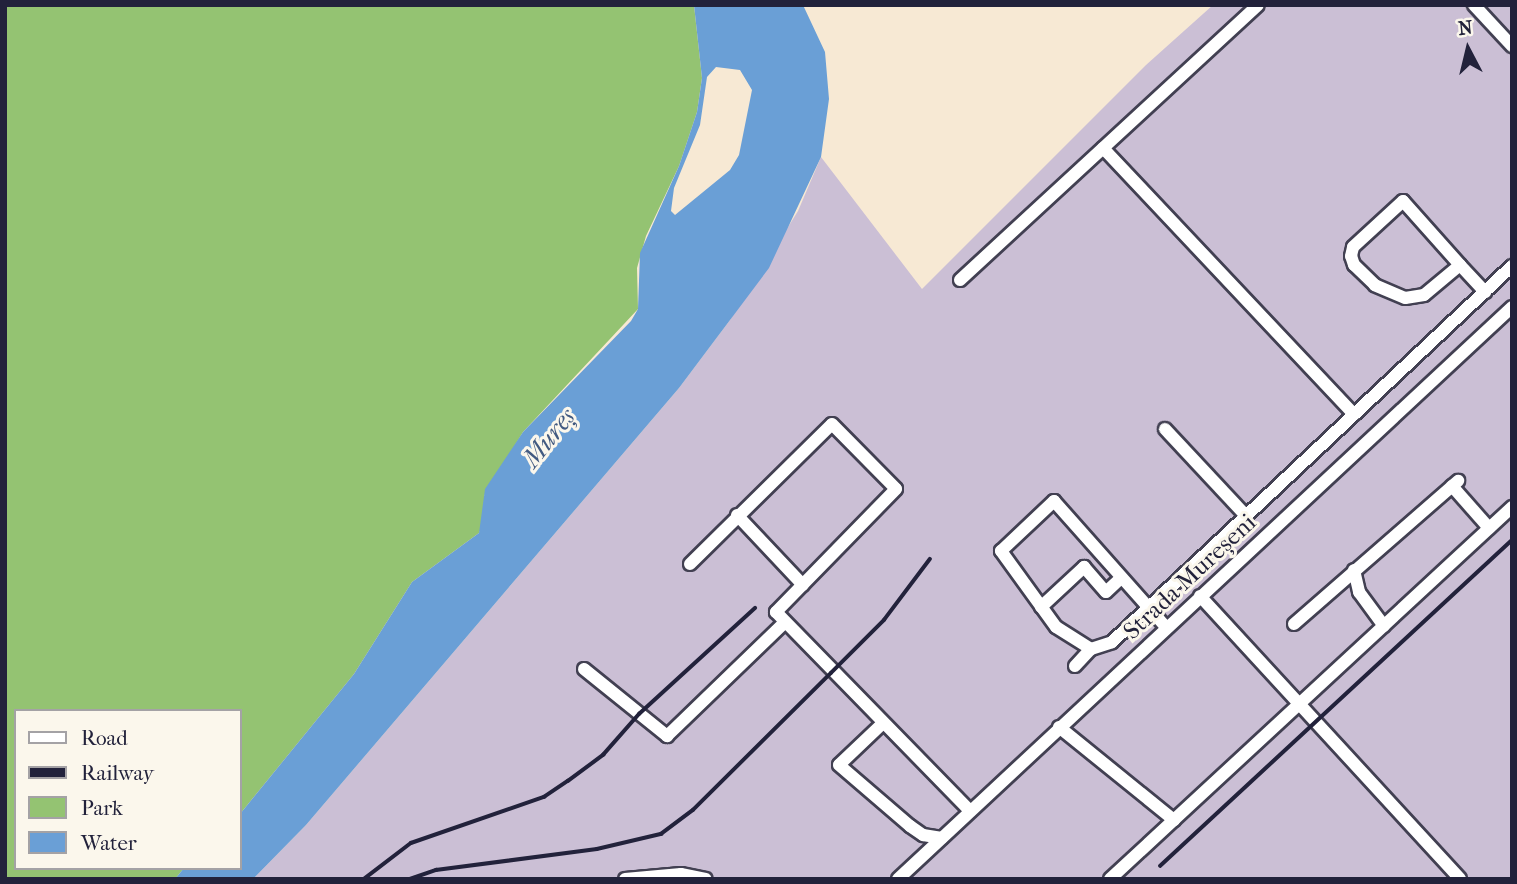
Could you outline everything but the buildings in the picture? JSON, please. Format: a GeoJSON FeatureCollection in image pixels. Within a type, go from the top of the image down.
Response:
{"type":"FeatureCollection","features":[{"type":"Feature","properties":{"kind":"street"},"geometry":{"type":"LineString","coordinates":[[960,281],[1258,5]]}},
{"type":"Feature","properties":{"kind":"street"},"geometry":{"type":"LineString","coordinates":[[1474,5],[1512,46]]}},
{"type":"Feature","properties":{"kind":"street"},"geometry":{"type":"LineString","coordinates":[[1103,148],[1354,414]]}},
{"type":"Feature","properties":{"kind":"street"},"geometry":{"type":"LineString","coordinates":[[1460,265],[1424,295],[1405,298],[1375,285],[1354,265],[1351,256],[1353,247],[1403,201],[1485,292]]}},
{"type":"Feature","properties":{"kind":"street"},"geometry":{"type":"LineString","coordinates":[[1075,666],[1091,649],[1112,642],[1512,266]]}},
{"type":"Feature","properties":{"kind":"street","name":"Strada Mureșeni"},"geometry":{"type":"LineString","coordinates":[[898,879],[1512,307]]}},
{"type":"Feature","properties":{"kind":"street"},"geometry":{"type":"LineString","coordinates":[[690,564],[832,424],[897,489],[776,612],[882,724],[970,811]]}},
{"type":"Feature","properties":{"kind":"street"},"geometry":{"type":"LineString","coordinates":[[1165,429],[1246,516]]}},
{"type":"Feature","properties":{"kind":"street"},"geometry":{"type":"LineString","coordinates":[[1294,624],[1455,484],[1489,528]]}},
{"type":"Feature","properties":{"kind":"street"},"geometry":{"type":"LineString","coordinates":[[1091,649],[1056,627],[1001,551],[1054,501],[1166,628]]}},
{"type":"Feature","properties":{"kind":"street"},"geometry":{"type":"LineString","coordinates":[[1110,879],[1512,507]]}},
{"type":"Feature","properties":{"kind":"street"},"geometry":{"type":"LineString","coordinates":[[737,515],[803,585]]}},
{"type":"Feature","properties":{"kind":"street"},"geometry":{"type":"LineString","coordinates":[[1041,607],[1084,567],[1106,592],[1121,578]]}},
{"type":"Feature","properties":{"kind":"street"},"geometry":{"type":"LineString","coordinates":[[1354,570],[1359,592],[1384,626]]}},
{"type":"Feature","properties":{"kind":"street"},"geometry":{"type":"LineString","coordinates":[[1200,596],[1460,879]]}},
{"type":"Feature","properties":{"kind":"street"},"geometry":{"type":"LineString","coordinates":[[584,669],[667,736],[785,622]]}},
{"type":"Feature","properties":{"kind":"street"},"geometry":{"type":"LineString","coordinates":[[882,724],[839,765],[909,826],[923,835],[942,838]]}},
{"type":"Feature","properties":{"kind":"street"},"geometry":{"type":"LineString","coordinates":[[1059,727],[1174,820]]}},
{"type":"Feature","properties":{"kind":"street"},"geometry":{"type":"LineString","coordinates":[[625,879],[706,879]]}},
{"type":"Feature","properties":{"kind":"shaded area"},"geometry":{"type":"Polygon","coordinates":[[[1213,5],[1512,5],[1512,879],[253,879],[306,825],[679,388],[730,320],[798,211],[821,157],[922,289],[1146,65],[1213,5]]]}},
{"type":"Feature","properties":{"kind":"green space"},"geometry":{"type":"Polygon","coordinates":[[[5,5],[694,5],[702,78],[697,112],[679,166],[646,236],[637,268],[638,309],[523,432],[484,496],[484,521],[479,533],[412,582],[354,674],[242,812],[242,709],[14,709],[14,870],[182,870],[175,879],[5,879],[5,5]]]}},
{"type":"Feature","properties":{"kind":"water","name":"Mureș"},"geometry":{"type":"Polygon","coordinates":[[[694,5],[803,5],[825,52],[829,99],[821,157],[769,268],[679,388],[306,825],[253,879],[175,879],[182,870],[242,870],[242,812],[354,674],[412,582],[479,533],[485,489],[523,432],[631,321],[638,309],[640,253],[679,166],[697,112],[702,78],[694,5]],[[716,67],[707,77],[700,125],[674,188],[671,211],[675,215],[730,170],[739,155],[752,90],[740,70],[716,67]]]}},
{"type":"Feature","properties":{"kind":"railway"},"geometry":{"type":"LineString","coordinates":[[1160,866],[1512,540]]}},
{"type":"Feature","properties":{"kind":"railway"},"geometry":{"type":"LineString","coordinates":[[410,879],[436,870],[597,849],[661,834],[693,810],[884,620],[930,559]]}},
{"type":"Feature","properties":{"kind":"railway"},"geometry":{"type":"LineString","coordinates":[[364,879],[411,843],[544,797],[568,781],[603,755],[639,714],[755,608]]}}]}
